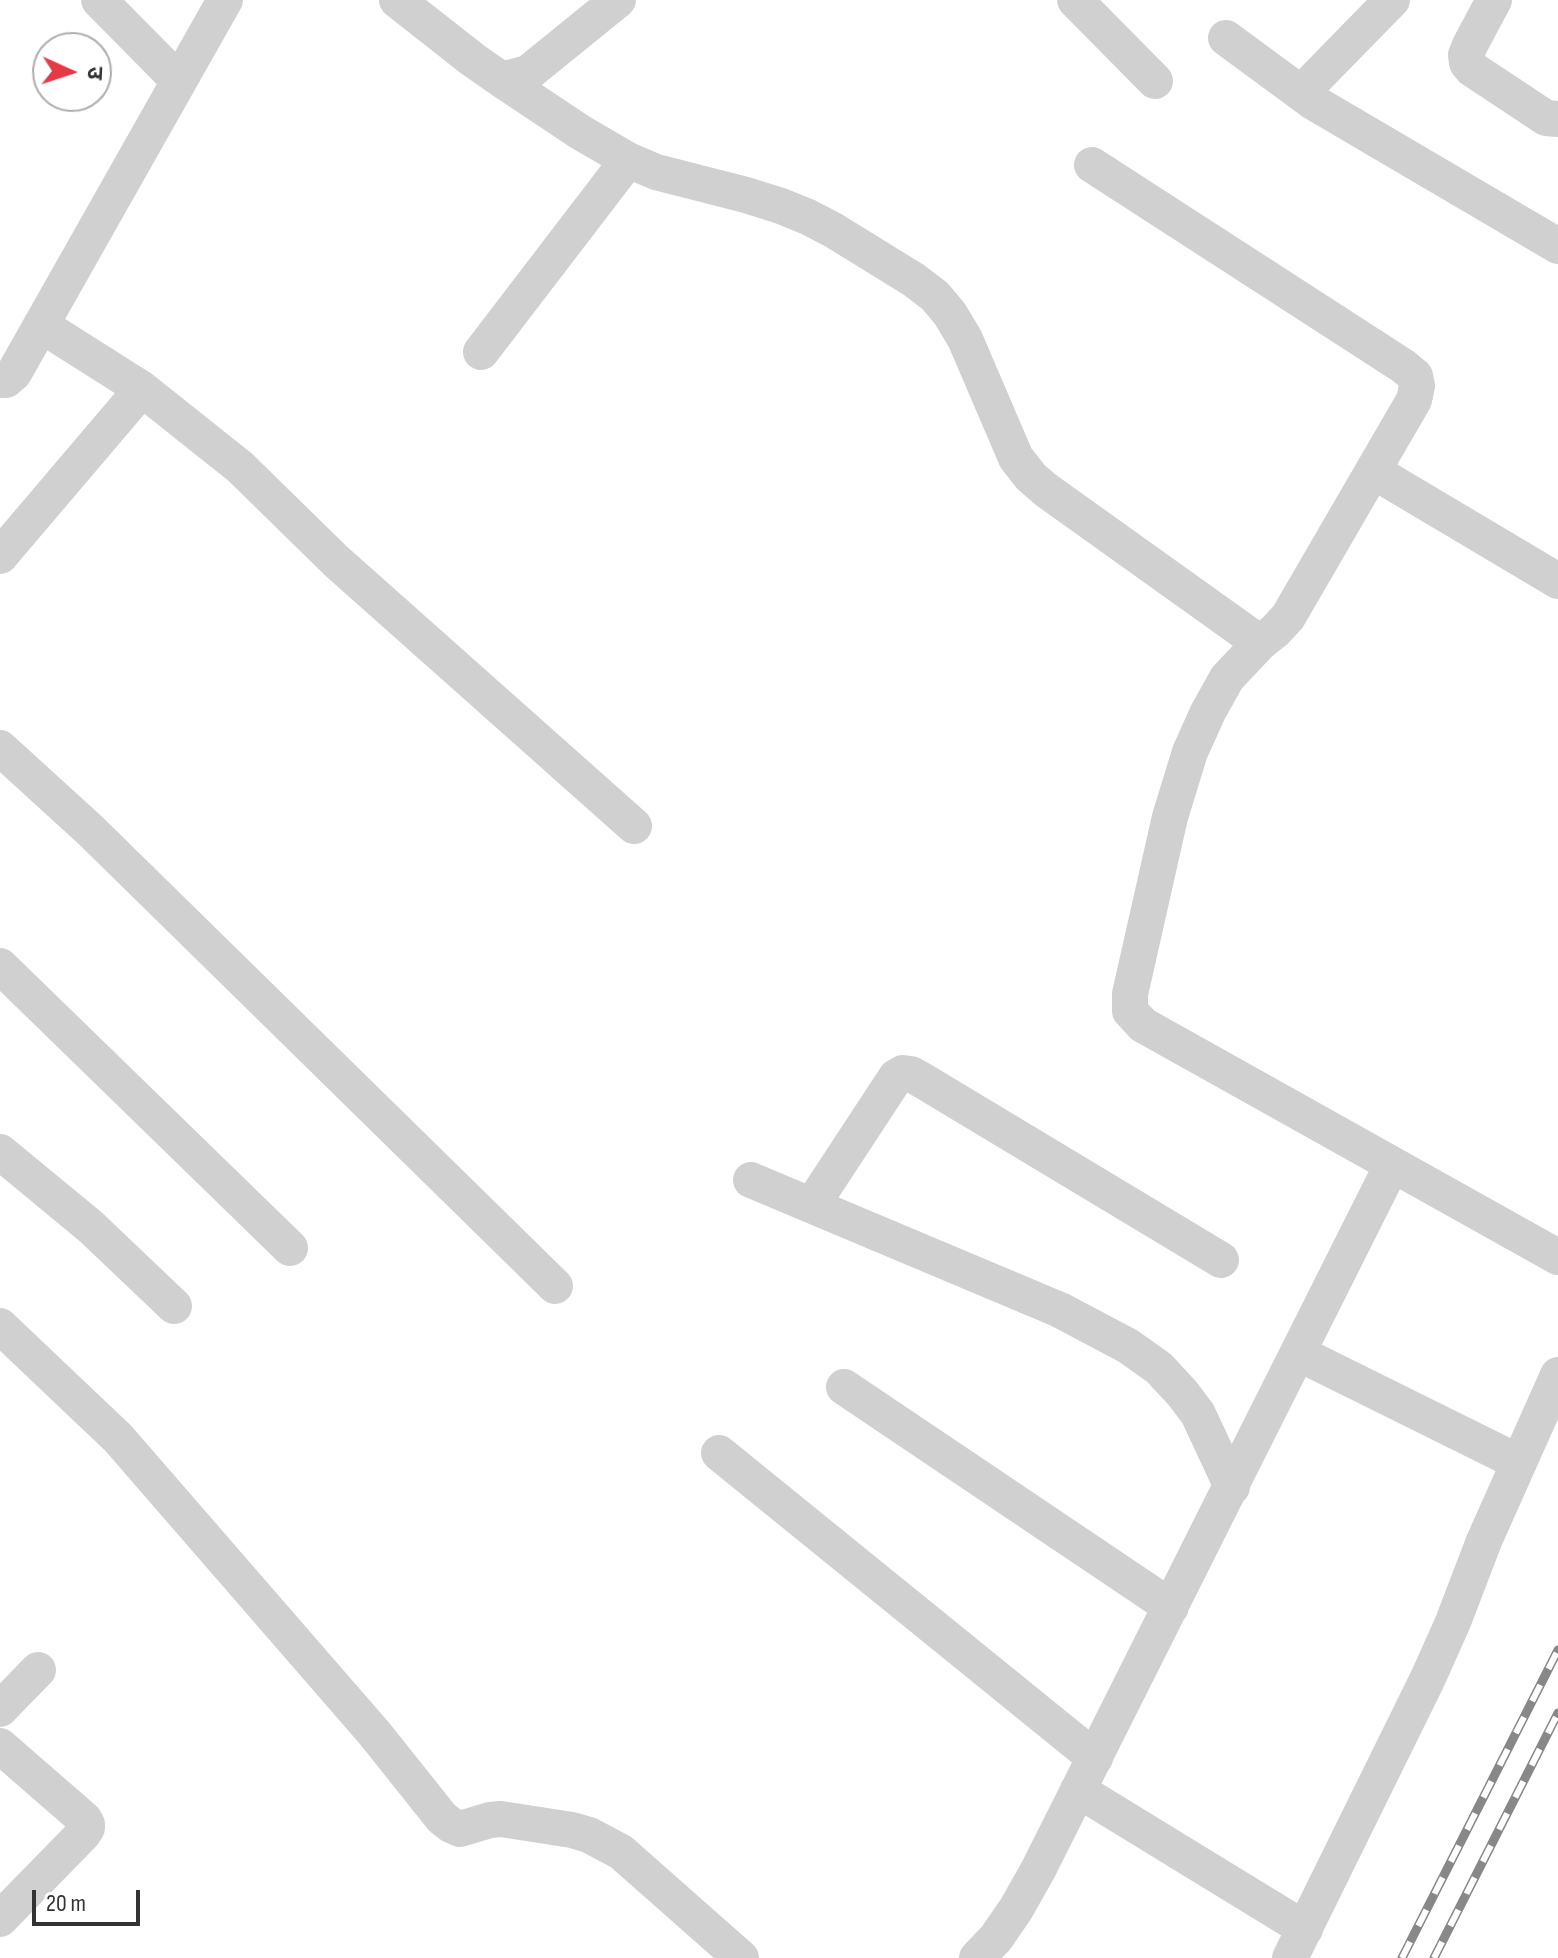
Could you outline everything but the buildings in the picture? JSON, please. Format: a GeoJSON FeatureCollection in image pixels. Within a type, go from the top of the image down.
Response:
{"type":"FeatureCollection","features":[{"type":"Feature","properties":{"kind":"street"},"geometry":{"type":"LineString","coordinates":[[99,0],[179,81]]}},
{"type":"Feature","properties":{"kind":"street"},"geometry":{"type":"LineString","coordinates":[[0,380],[6,380],[14,373],[225,0]]}},
{"type":"Feature","properties":{"kind":"street"},"geometry":{"type":"LineString","coordinates":[[397,0],[502,80],[628,160],[656,172],[746,195],[808,217],[887,263],[935,296],[965,339],[1016,458],[1031,477],[1260,643]]}},
{"type":"Feature","properties":{"kind":"street"},"geometry":{"type":"LineString","coordinates":[[502,80],[528,73],[618,0]]}},
{"type":"Feature","properties":{"kind":"street"},"geometry":{"type":"LineString","coordinates":[[1075,0],[1155,81]]}},
{"type":"Feature","properties":{"kind":"street"},"geometry":{"type":"LineString","coordinates":[[1301,93],[1392,0]]}},
{"type":"Feature","properties":{"kind":"street"},"geometry":{"type":"LineString","coordinates":[[1494,0],[1470,45],[1467,63],[1546,118],[1558,119]]}},
{"type":"Feature","properties":{"kind":"street"},"geometry":{"type":"LineString","coordinates":[[1226,38],[1301,93],[1558,246]]}},
{"type":"Feature","properties":{"kind":"street"},"geometry":{"type":"LineString","coordinates":[[481,352],[628,160]]}},
{"type":"Feature","properties":{"kind":"street"},"geometry":{"type":"LineString","coordinates":[[1092,165],[1377,349],[1415,376],[1417,386],[1414,400],[1288,617],[1227,678],[1208,712],[1190,752],[1170,817],[1130,994],[1130,1011],[1143,1025],[1558,1257]]}},
{"type":"Feature","properties":{"kind":"street"},"geometry":{"type":"LineString","coordinates":[[41,325],[142,389],[240,467],[336,561],[634,826]]}},
{"type":"Feature","properties":{"kind":"street"},"geometry":{"type":"LineString","coordinates":[[0,556],[142,389]]}},
{"type":"Feature","properties":{"kind":"street"},"geometry":{"type":"LineString","coordinates":[[1373,471],[1558,581]]}},
{"type":"Feature","properties":{"kind":"street"},"geometry":{"type":"LineString","coordinates":[[0,748],[90,830],[555,1286]]}},
{"type":"Feature","properties":{"kind":"street"},"geometry":{"type":"LineString","coordinates":[[0,966],[290,1248]]}},
{"type":"Feature","properties":{"kind":"street"},"geometry":{"type":"LineString","coordinates":[[812,1205],[896,1077],[903,1073],[911,1074],[1221,1260]]}},
{"type":"Feature","properties":{"kind":"street"},"geometry":{"type":"LineString","coordinates":[[0,1152],[91,1227],[174,1306]]}},
{"type":"Feature","properties":{"kind":"street"},"geometry":{"type":"LineString","coordinates":[[977,1958],[996,1938],[1016,1909],[1232,1487],[1392,1165]]}},
{"type":"Feature","properties":{"kind":"street"},"geometry":{"type":"LineString","coordinates":[[751,1180],[1060,1310],[1128,1346],[1159,1368],[1198,1414],[1232,1487]]}},
{"type":"Feature","properties":{"kind":"street"},"geometry":{"type":"LineString","coordinates":[[0,1326],[118,1438],[365,1722],[442,1818],[460,1829],[501,1819],[589,1835],[621,1852],[741,1958]]}},
{"type":"Feature","properties":{"kind":"street"},"geometry":{"type":"LineString","coordinates":[[1298,1353],[1518,1462]]}},
{"type":"Feature","properties":{"kind":"street"},"geometry":{"type":"LineString","coordinates":[[1078,1790],[1298,1943],[1428,1678],[1484,1541],[1558,1375]]}},
{"type":"Feature","properties":{"kind":"street"},"geometry":{"type":"LineString","coordinates":[[844,1387],[1171,1607]]}},
{"type":"Feature","properties":{"kind":"street"},"geometry":{"type":"LineString","coordinates":[[719,1453],[1095,1758]]}},
{"type":"Feature","properties":{"kind":"street"},"geometry":{"type":"LineString","coordinates":[[0,1709],[38,1670]]}},
{"type":"Feature","properties":{"kind":"street"},"geometry":{"type":"LineString","coordinates":[[0,1746],[87,1824],[83,1834],[0,1919]]}},
{"type":"Feature","properties":{"kind":"railway"},"geometry":{"type":"LineString","coordinates":[[1402,1958],[1558,1650]]}},
{"type":"Feature","properties":{"kind":"railway"},"geometry":{"type":"LineString","coordinates":[[1434,1958],[1558,1713]]}}]}
